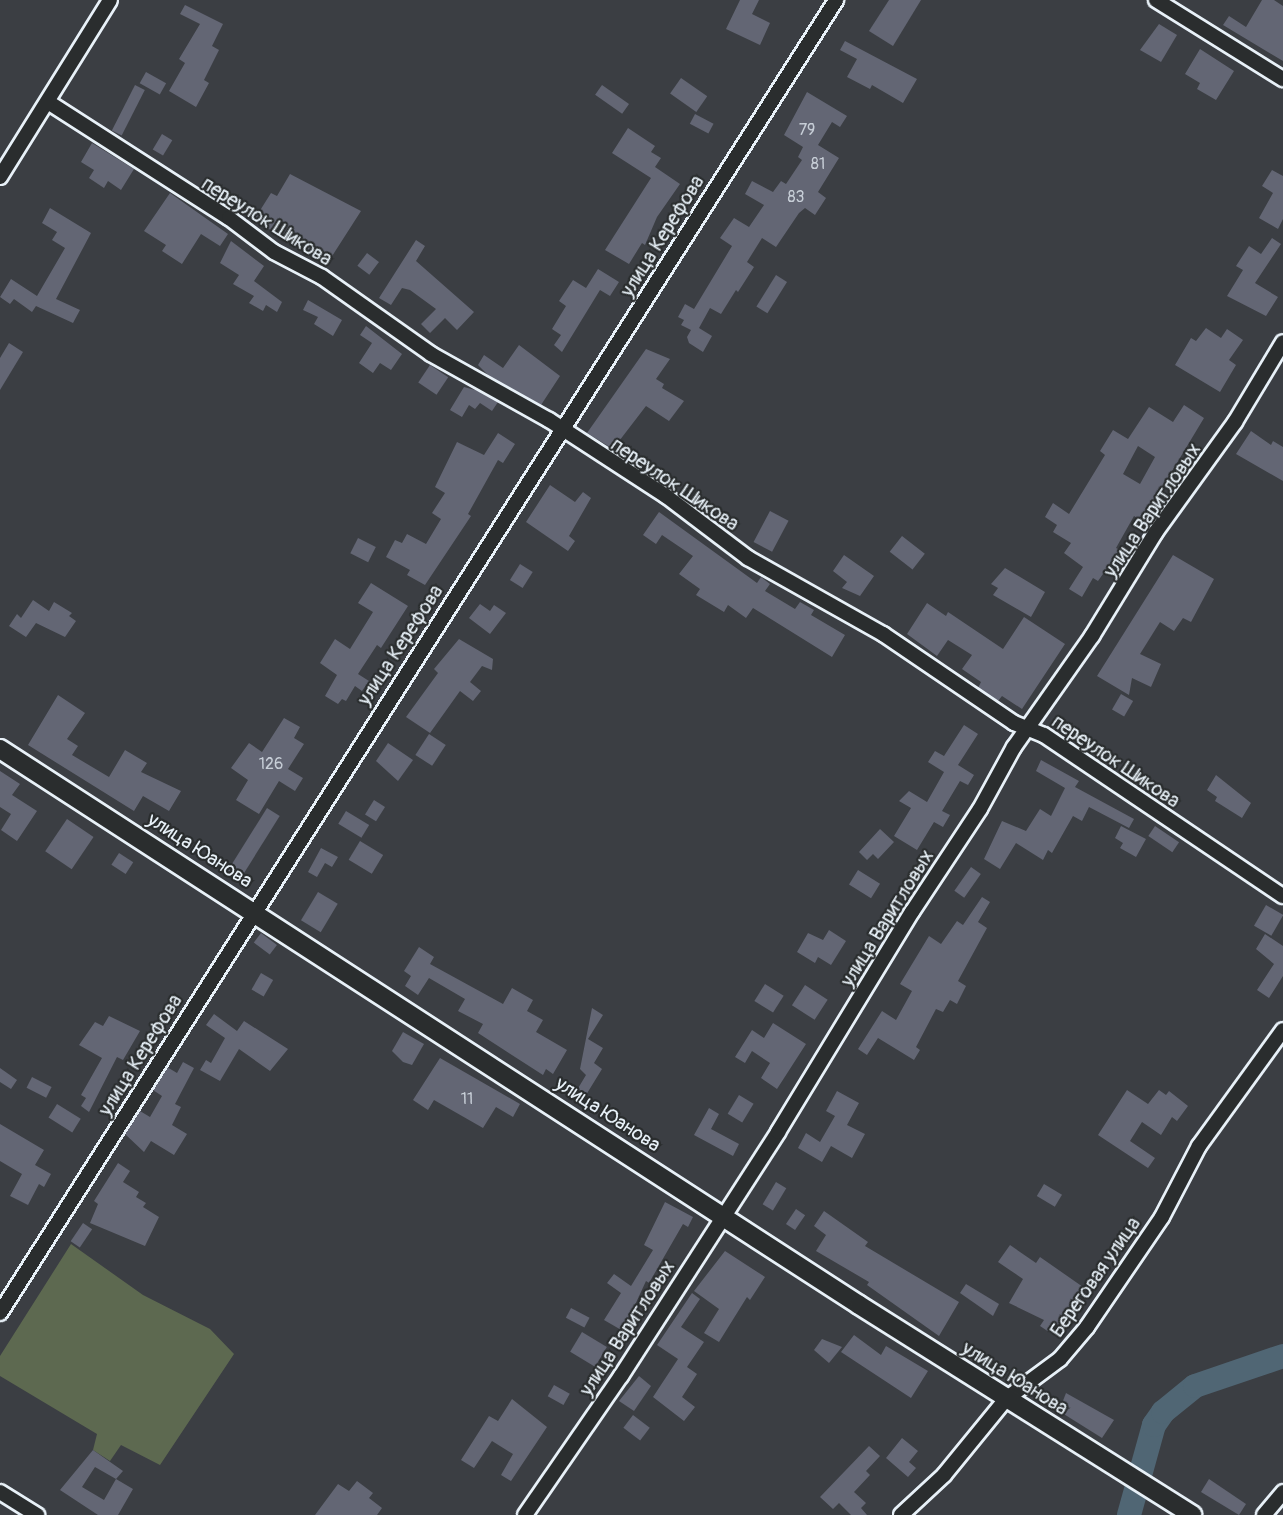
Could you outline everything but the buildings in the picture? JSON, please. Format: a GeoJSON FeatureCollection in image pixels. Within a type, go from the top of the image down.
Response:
{"type":"FeatureCollection","features":[{"type":"Feature","properties":{"kind":"street"},"geometry":{"type":"LineString","coordinates":[[0,177],[110,0]]}},
{"type":"Feature","properties":{"kind":"street","name":"улица Керефова"},"geometry":{"type":"LineString","coordinates":[[0,1313],[151,1071],[257,913],[364,738],[564,430],[837,0]]}},
{"type":"Feature","properties":{"kind":"street"},"geometry":{"type":"LineString","coordinates":[[1156,0],[1283,79]]}},
{"type":"Feature","properties":{"kind":"street","name":"переулок Шикова"},"geometry":{"type":"LineString","coordinates":[[48,102],[229,218],[274,252],[322,276],[431,354],[507,394],[666,496],[748,558],[883,634],[1014,723],[1044,735],[1283,896]]}},
{"type":"Feature","properties":{"kind":"street","name":"улица Варитловых"},"geometry":{"type":"LineString","coordinates":[[525,1515],[567,1458],[723,1216],[1028,728],[1092,636],[1155,532],[1235,422],[1283,342]]}},
{"type":"Feature","properties":{"kind":"street","name":"улица Юанова"},"geometry":{"type":"LineString","coordinates":[[0,749],[257,913],[1006,1400],[1192,1515]]}},
{"type":"Feature","properties":{"kind":"street","name":"Береговая улица"},"geometry":{"type":"LineString","coordinates":[[901,1515],[944,1475],[1006,1400],[1060,1359],[1088,1327],[1162,1217],[1199,1146],[1283,1030]]}},
{"type":"Feature","properties":{"kind":"street"},"geometry":{"type":"LineString","coordinates":[[0,1492],[37,1515]]}},
{"type":"Feature","properties":{"kind":"street"},"geometry":{"type":"LineString","coordinates":[[1264,1515],[1283,1492]]}},
{"type":"Feature","properties":{"kind":"green space"},"geometry":{"type":"Polygon","coordinates":[[[71,1244],[143,1295],[210,1329],[234,1354],[160,1465],[121,1445],[110,1461],[93,1450],[97,1434],[0,1376],[0,1356],[71,1244]]]}},
{"type":"Feature","properties":{"kind":"waterway"},"geometry":{"type":"LineString","coordinates":[[1129,1515],[1154,1425],[1163,1412],[1195,1386],[1283,1356]]}}]}
